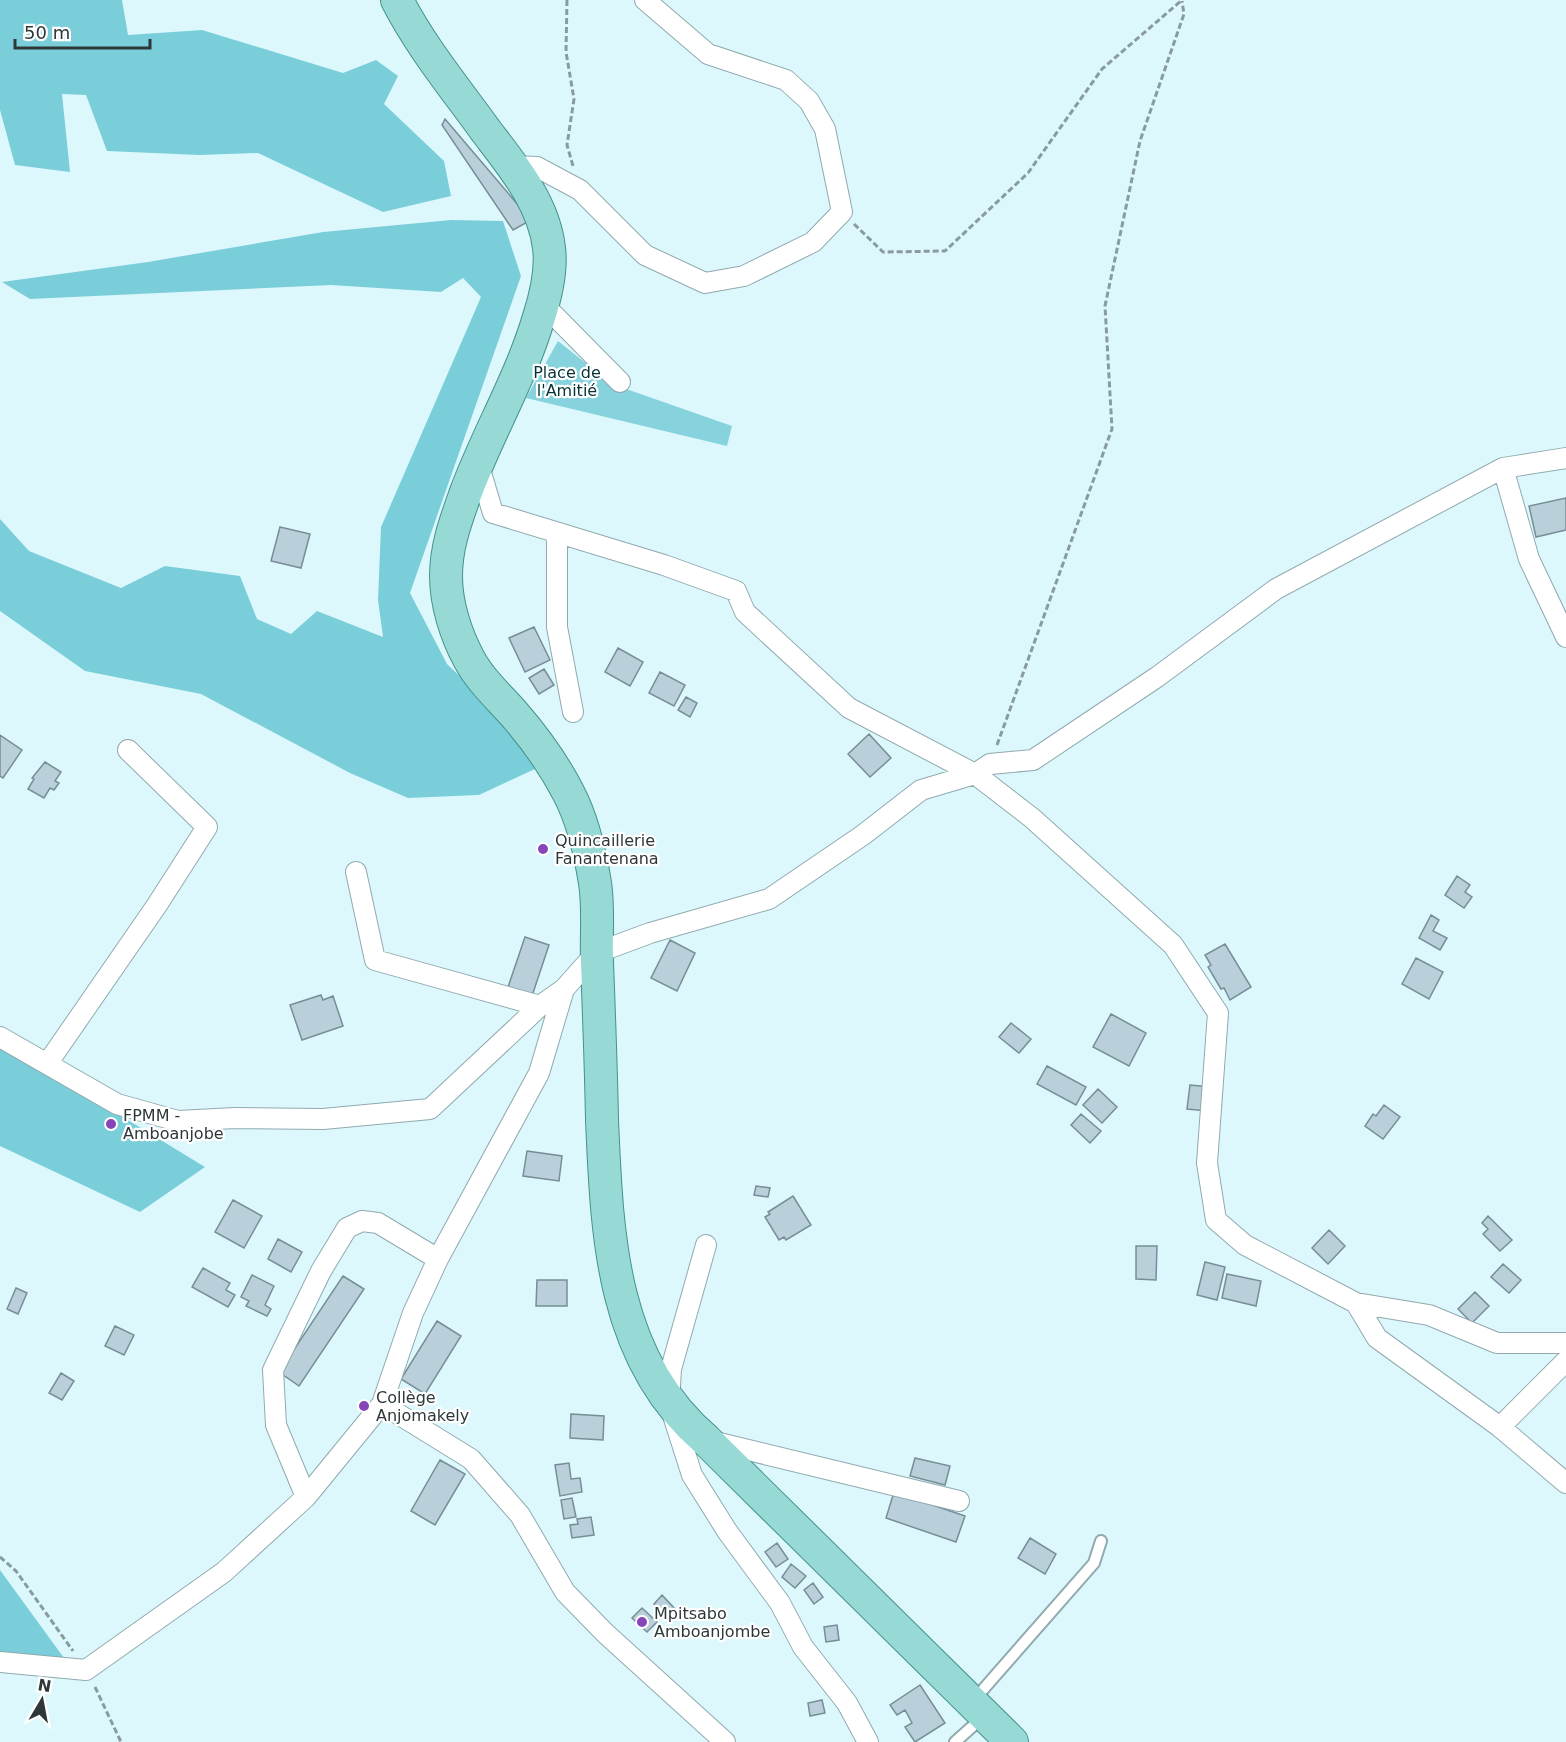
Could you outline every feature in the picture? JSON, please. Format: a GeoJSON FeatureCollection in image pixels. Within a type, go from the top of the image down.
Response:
{"type":"FeatureCollection","features":[{"type":"Feature","properties":{"kind":"main road"},"geometry":{"type":"LineString","coordinates":[[397,0],[411,27],[436,64],[531,195],[544,226],[549,246],[550,268],[543,304],[532,341],[477,463],[449,539],[446,578],[450,608],[469,660],[483,680],[517,717],[550,762],[583,823],[596,887],[596,953],[605,1180],[616,1278],[631,1332],[644,1363],[669,1403],[688,1425],[706,1440],[1012,1742]]}},
{"type":"Feature","properties":{"kind":"street"},"geometry":{"type":"LineString","coordinates":[[512,166],[537,167],[580,190],[645,255],[705,283],[744,276],[813,242],[842,212],[825,129],[809,101],[786,80],[708,54],[645,0]]}},
{"type":"Feature","properties":{"kind":"street"},"geometry":{"type":"LineString","coordinates":[[543,304],[620,382]]}},
{"type":"Feature","properties":{"kind":"street"},"geometry":{"type":"LineString","coordinates":[[0,1037],[117,1104],[178,1121],[235,1118],[323,1119],[430,1109],[540,1006],[564,989],[596,953],[650,933],[769,899],[863,836],[921,790],[982,769],[1032,760],[1157,677],[1276,589],[1503,468],[1566,458]]}},
{"type":"Feature","properties":{"kind":"street"},"geometry":{"type":"LineString","coordinates":[[477,463],[493,513],[664,565],[736,591],[745,612],[849,708],[982,769],[1032,818],[1173,945],[1218,1013],[1207,1163],[1216,1220],[1245,1245],[1356,1303],[1429,1315],[1497,1343],[1566,1342]]}},
{"type":"Feature","properties":{"kind":"street"},"geometry":{"type":"LineString","coordinates":[[1503,468],[1529,559],[1566,637]]}},
{"type":"Feature","properties":{"kind":"street"},"geometry":{"type":"LineString","coordinates":[[557,534],[557,627],[573,712]]}},
{"type":"Feature","properties":{"kind":"street"},"geometry":{"type":"LineString","coordinates":[[47,1064],[157,905],[207,827],[128,750]]}},
{"type":"Feature","properties":{"kind":"street"},"geometry":{"type":"LineString","coordinates":[[356,872],[375,960],[540,1006]]}},
{"type":"Feature","properties":{"kind":"street"},"geometry":{"type":"LineString","coordinates":[[0,1662],[86,1670],[224,1572],[306,1497],[382,1404],[413,1312],[438,1259],[539,1073],[564,989]]}},
{"type":"Feature","properties":{"kind":"street"},"geometry":{"type":"LineString","coordinates":[[306,1497],[276,1425],[273,1370],[321,1271],[347,1228],[362,1221],[378,1223],[438,1259]]}},
{"type":"Feature","properties":{"kind":"street"},"geometry":{"type":"LineString","coordinates":[[706,1245],[671,1369],[669,1403],[692,1475],[727,1531],[780,1603],[803,1647],[847,1703],[868,1742]]}},
{"type":"Feature","properties":{"kind":"street"},"geometry":{"type":"LineString","coordinates":[[1356,1303],[1377,1338],[1500,1427],[1566,1483]]}},
{"type":"Feature","properties":{"kind":"street"},"geometry":{"type":"LineString","coordinates":[[1500,1427],[1566,1361]]}},
{"type":"Feature","properties":{"kind":"street"},"geometry":{"type":"LineString","coordinates":[[382,1404],[471,1459],[520,1515],[565,1592],[605,1633],[725,1742]]}},
{"type":"Feature","properties":{"kind":"street"},"geometry":{"type":"LineString","coordinates":[[706,1440],[959,1501]]}},
{"type":"Feature","properties":{"kind":"lane"},"geometry":{"type":"LineString","coordinates":[[955,1742],[1094,1563],[1101,1541]]}},
{"type":"Feature","properties":{"kind":"path"},"geometry":{"type":"LineString","coordinates":[[567,0],[566,52],[574,99],[567,146],[580,190]]}},
{"type":"Feature","properties":{"kind":"path"},"geometry":{"type":"LineString","coordinates":[[842,212],[883,252],[945,250],[1028,173],[1102,69],[1182,0]]}},
{"type":"Feature","properties":{"kind":"path"},"geometry":{"type":"LineString","coordinates":[[982,769],[1112,429],[1105,306],[1140,141],[1184,14],[1182,0]]}},
{"type":"Feature","properties":{"kind":"path"},"geometry":{"type":"LineString","coordinates":[[0,1557],[16,1571],[86,1670],[121,1742]]}},
{"type":"Feature","properties":{"kind":"green space","name":"Place de l'Amitié"},"geometry":{"type":"Polygon","coordinates":[[[558,341],[612,384],[732,426],[727,446],[526,398],[558,341]]]}},
{"type":"Feature","properties":{"kind":"shaded area"},"geometry":{"type":"Polygon","coordinates":[[[0,0],[122,0],[128,35],[202,30],[343,73],[376,60],[398,76],[384,104],[444,161],[451,196],[383,212],[258,153],[199,155],[107,151],[86,95],[62,94],[70,172],[15,165],[0,110],[0,0]]]}},
{"type":"Feature","properties":{"kind":"shaded area"},"geometry":{"type":"Polygon","coordinates":[[[451,220],[503,221],[521,276],[410,593],[447,664],[550,762],[479,795],[408,798],[350,773],[201,694],[85,671],[0,611],[0,519],[29,551],[121,588],[165,566],[240,576],[257,619],[291,634],[317,611],[383,637],[378,600],[381,527],[481,297],[463,278],[441,292],[331,285],[30,299],[2,282],[148,262],[323,232],[451,220]]]}},
{"type":"Feature","properties":{"kind":"shaded area"},"geometry":{"type":"Polygon","coordinates":[[[0,1042],[205,1167],[140,1212],[0,1146],[0,1042]]]}},
{"type":"Feature","properties":{"kind":"shaded area"},"geometry":{"type":"Polygon","coordinates":[[[0,1570],[64,1658],[0,1656],[0,1570]]]}},
{"type":"Feature","properties":{"kind":"building"},"geometry":{"type":"Polygon","coordinates":[[[445,119],[531,220],[513,230],[442,125],[445,119]]]}},
{"type":"Feature","properties":{"kind":"building"},"geometry":{"type":"Polygon","coordinates":[[[1566,498],[1566,530],[1536,537],[1529,506],[1566,498]]]}},
{"type":"Feature","properties":{"kind":"building"},"geometry":{"type":"Polygon","coordinates":[[[280,527],[310,534],[301,568],[271,561],[280,527]]]}},
{"type":"Feature","properties":{"kind":"building"},"geometry":{"type":"Polygon","coordinates":[[[534,627],[550,660],[525,672],[509,638],[534,627]]]}},
{"type":"Feature","properties":{"kind":"building"},"geometry":{"type":"Polygon","coordinates":[[[618,648],[643,662],[630,686],[605,672],[618,648]]]}},
{"type":"Feature","properties":{"kind":"building"},"geometry":{"type":"Polygon","coordinates":[[[544,669],[554,685],[539,694],[529,678],[544,669]]]}},
{"type":"Feature","properties":{"kind":"building"},"geometry":{"type":"Polygon","coordinates":[[[660,672],[685,685],[674,706],[649,693],[660,672]]]}},
{"type":"Feature","properties":{"kind":"building"},"geometry":{"type":"Polygon","coordinates":[[[686,697],[697,703],[690,717],[678,710],[686,697]]]}},
{"type":"Feature","properties":{"kind":"building"},"geometry":{"type":"Polygon","coordinates":[[[869,734],[891,758],[870,777],[848,754],[869,734]]]}},
{"type":"Feature","properties":{"kind":"building"},"geometry":{"type":"Polygon","coordinates":[[[0,735],[22,750],[3,778],[0,776],[0,735]]]}},
{"type":"Feature","properties":{"kind":"building"},"geometry":{"type":"Polygon","coordinates":[[[45,762],[61,772],[55,781],[59,783],[54,790],[50,788],[44,798],[28,789],[34,779],[32,778],[45,762]]]}},
{"type":"Feature","properties":{"kind":"building"},"geometry":{"type":"Polygon","coordinates":[[[1457,876],[1470,885],[1465,892],[1472,897],[1464,908],[1445,895],[1457,876]]]}},
{"type":"Feature","properties":{"kind":"building"},"geometry":{"type":"Polygon","coordinates":[[[1431,915],[1439,920],[1433,931],[1447,938],[1440,950],[1419,938],[1431,915]]]}},
{"type":"Feature","properties":{"kind":"building"},"geometry":{"type":"Polygon","coordinates":[[[525,937],[549,945],[531,999],[507,990],[525,937]]]}},
{"type":"Feature","properties":{"kind":"building"},"geometry":{"type":"Polygon","coordinates":[[[670,940],[695,953],[677,991],[651,978],[670,940]]]}},
{"type":"Feature","properties":{"kind":"building"},"geometry":{"type":"Polygon","coordinates":[[[1225,944],[1251,987],[1230,1000],[1208,967],[1211,965],[1205,955],[1225,944]]]}},
{"type":"Feature","properties":{"kind":"building"},"geometry":{"type":"Polygon","coordinates":[[[1416,958],[1443,972],[1429,999],[1402,984],[1416,958]]]}},
{"type":"Feature","properties":{"kind":"building"},"geometry":{"type":"Polygon","coordinates":[[[321,995],[323,1000],[333,996],[343,1026],[302,1040],[290,1005],[321,995]]]}},
{"type":"Feature","properties":{"kind":"building"},"geometry":{"type":"Polygon","coordinates":[[[1111,1014],[1146,1033],[1129,1066],[1093,1047],[1111,1014]]]}},
{"type":"Feature","properties":{"kind":"building"},"geometry":{"type":"Polygon","coordinates":[[[1011,1023],[1031,1039],[1019,1053],[999,1037],[1011,1023]]]}},
{"type":"Feature","properties":{"kind":"building"},"geometry":{"type":"Polygon","coordinates":[[[1047,1066],[1086,1087],[1076,1105],[1037,1084],[1047,1066]]]}},
{"type":"Feature","properties":{"kind":"building"},"geometry":{"type":"Polygon","coordinates":[[[1190,1085],[1210,1087],[1208,1111],[1187,1109],[1190,1085]]]}},
{"type":"Feature","properties":{"kind":"building"},"geometry":{"type":"Polygon","coordinates":[[[1098,1089],[1117,1107],[1102,1123],[1083,1105],[1098,1089]]]}},
{"type":"Feature","properties":{"kind":"building"},"geometry":{"type":"Polygon","coordinates":[[[1384,1105],[1400,1117],[1383,1139],[1365,1126],[1373,1114],[1376,1116],[1384,1105]]]}},
{"type":"Feature","properties":{"kind":"building"},"geometry":{"type":"Polygon","coordinates":[[[1081,1114],[1101,1131],[1090,1143],[1071,1125],[1081,1114]]]}},
{"type":"Feature","properties":{"kind":"building"},"geometry":{"type":"Polygon","coordinates":[[[527,1151],[562,1156],[559,1181],[523,1176],[527,1151]]]}},
{"type":"Feature","properties":{"kind":"building"},"geometry":{"type":"Polygon","coordinates":[[[756,1186],[770,1188],[768,1197],[754,1195],[756,1186]]]}},
{"type":"Feature","properties":{"kind":"building"},"geometry":{"type":"Polygon","coordinates":[[[793,1196],[811,1225],[786,1240],[784,1237],[779,1240],[765,1217],[770,1214],[768,1212],[793,1196]]]}},
{"type":"Feature","properties":{"kind":"building"},"geometry":{"type":"Polygon","coordinates":[[[233,1200],[262,1216],[244,1248],[215,1232],[233,1200]]]}},
{"type":"Feature","properties":{"kind":"building"},"geometry":{"type":"Polygon","coordinates":[[[1488,1216],[1512,1240],[1500,1251],[1483,1234],[1488,1229],[1482,1223],[1488,1216]]]}},
{"type":"Feature","properties":{"kind":"building"},"geometry":{"type":"Polygon","coordinates":[[[1329,1230],[1345,1246],[1328,1264],[1312,1248],[1329,1230]]]}},
{"type":"Feature","properties":{"kind":"building"},"geometry":{"type":"Polygon","coordinates":[[[278,1239],[302,1252],[291,1272],[268,1259],[278,1239]]]}},
{"type":"Feature","properties":{"kind":"building"},"geometry":{"type":"Polygon","coordinates":[[[1136,1246],[1157,1246],[1156,1280],[1136,1279],[1136,1246]]]}},
{"type":"Feature","properties":{"kind":"building"},"geometry":{"type":"Polygon","coordinates":[[[1205,1262],[1225,1267],[1217,1300],[1197,1295],[1205,1262]]]}},
{"type":"Feature","properties":{"kind":"building"},"geometry":{"type":"Polygon","coordinates":[[[1503,1264],[1521,1280],[1509,1293],[1491,1277],[1503,1264]]]}},
{"type":"Feature","properties":{"kind":"building"},"geometry":{"type":"Polygon","coordinates":[[[203,1268],[230,1283],[226,1290],[235,1295],[228,1307],[192,1287],[203,1268]]]}},
{"type":"Feature","properties":{"kind":"building"},"geometry":{"type":"Polygon","coordinates":[[[1227,1274],[1261,1281],[1256,1306],[1222,1298],[1227,1274]]]}},
{"type":"Feature","properties":{"kind":"building"},"geometry":{"type":"Polygon","coordinates":[[[252,1275],[274,1286],[265,1305],[271,1309],[267,1316],[246,1306],[249,1301],[241,1297],[252,1275]]]}},
{"type":"Feature","properties":{"kind":"building"},"geometry":{"type":"Polygon","coordinates":[[[343,1276],[364,1289],[299,1386],[279,1372],[343,1276]]]}},
{"type":"Feature","properties":{"kind":"building"},"geometry":{"type":"Polygon","coordinates":[[[537,1280],[567,1280],[567,1306],[536,1306],[537,1280]]]}},
{"type":"Feature","properties":{"kind":"building"},"geometry":{"type":"Polygon","coordinates":[[[16,1288],[27,1293],[18,1314],[7,1309],[16,1288]]]}},
{"type":"Feature","properties":{"kind":"building"},"geometry":{"type":"Polygon","coordinates":[[[1475,1292],[1489,1306],[1472,1323],[1458,1309],[1475,1292]]]}},
{"type":"Feature","properties":{"kind":"building"},"geometry":{"type":"Polygon","coordinates":[[[437,1321],[461,1336],[425,1394],[401,1379],[437,1321]]]}},
{"type":"Feature","properties":{"kind":"building"},"geometry":{"type":"Polygon","coordinates":[[[115,1326],[134,1335],[124,1355],[105,1346],[115,1326]]]}},
{"type":"Feature","properties":{"kind":"building"},"geometry":{"type":"Polygon","coordinates":[[[61,1373],[74,1381],[62,1400],[49,1393],[61,1373]]]}},
{"type":"Feature","properties":{"kind":"building"},"geometry":{"type":"Polygon","coordinates":[[[571,1414],[604,1416],[603,1440],[570,1438],[571,1414]]]}},
{"type":"Feature","properties":{"kind":"building"},"geometry":{"type":"Polygon","coordinates":[[[915,1458],[950,1466],[945,1485],[910,1476],[915,1458]]]}},
{"type":"Feature","properties":{"kind":"building"},"geometry":{"type":"Polygon","coordinates":[[[440,1460],[465,1474],[435,1525],[411,1511],[440,1460]]]}},
{"type":"Feature","properties":{"kind":"building"},"geometry":{"type":"Polygon","coordinates":[[[569,1463],[571,1479],[580,1478],[582,1492],[560,1496],[555,1465],[569,1463]]]}},
{"type":"Feature","properties":{"kind":"building"},"geometry":{"type":"Polygon","coordinates":[[[894,1492],[965,1516],[956,1542],[886,1518],[894,1492]]]}},
{"type":"Feature","properties":{"kind":"building"},"geometry":{"type":"Polygon","coordinates":[[[572,1498],[576,1517],[564,1519],[561,1500],[572,1498]]]}},
{"type":"Feature","properties":{"kind":"building"},"geometry":{"type":"Polygon","coordinates":[[[591,1517],[594,1535],[572,1538],[570,1525],[578,1524],[577,1519],[591,1517]]]}},
{"type":"Feature","properties":{"kind":"building"},"geometry":{"type":"Polygon","coordinates":[[[1030,1538],[1056,1554],[1045,1574],[1018,1558],[1030,1538]]]}},
{"type":"Feature","properties":{"kind":"building"},"geometry":{"type":"Polygon","coordinates":[[[777,1543],[788,1559],[776,1567],[765,1552],[777,1543]]]}},
{"type":"Feature","properties":{"kind":"building"},"geometry":{"type":"Polygon","coordinates":[[[791,1564],[806,1576],[795,1588],[782,1577],[791,1564]]]}},
{"type":"Feature","properties":{"kind":"building"},"geometry":{"type":"Polygon","coordinates":[[[813,1583],[823,1597],[814,1604],[804,1590],[813,1583]]]}},
{"type":"Feature","properties":{"kind":"building"},"geometry":{"type":"Polygon","coordinates":[[[662,1595],[676,1610],[667,1618],[654,1604],[662,1595]]]}},
{"type":"Feature","properties":{"kind":"building"},"geometry":{"type":"Polygon","coordinates":[[[642,1608],[657,1622],[647,1632],[632,1618],[642,1608]]]}},
{"type":"Feature","properties":{"kind":"building"},"geometry":{"type":"Polygon","coordinates":[[[837,1625],[839,1640],[826,1642],[824,1627],[837,1625]]]}},
{"type":"Feature","properties":{"kind":"building"},"geometry":{"type":"Polygon","coordinates":[[[920,1685],[945,1723],[915,1742],[905,1727],[912,1723],[905,1710],[897,1715],[890,1705],[920,1685]]]}},
{"type":"Feature","properties":{"kind":"building"},"geometry":{"type":"Polygon","coordinates":[[[822,1700],[825,1713],[810,1716],[808,1703],[822,1700]]]}},
{"type":"Feature","properties":{"kind":"place","name":"Quincaillerie Fanantenana"},"geometry":{"type":"Point","coordinates":[543,849]}},
{"type":"Feature","properties":{"kind":"place","name":"FPMM - Amboanjobe"},"geometry":{"type":"Point","coordinates":[111,1124]}},
{"type":"Feature","properties":{"kind":"place","name":"Collège Anjomakely"},"geometry":{"type":"Point","coordinates":[364,1406]}},
{"type":"Feature","properties":{"kind":"place","name":"Mpitsabo Amboanjombe"},"geometry":{"type":"Point","coordinates":[642,1622]}}]}
